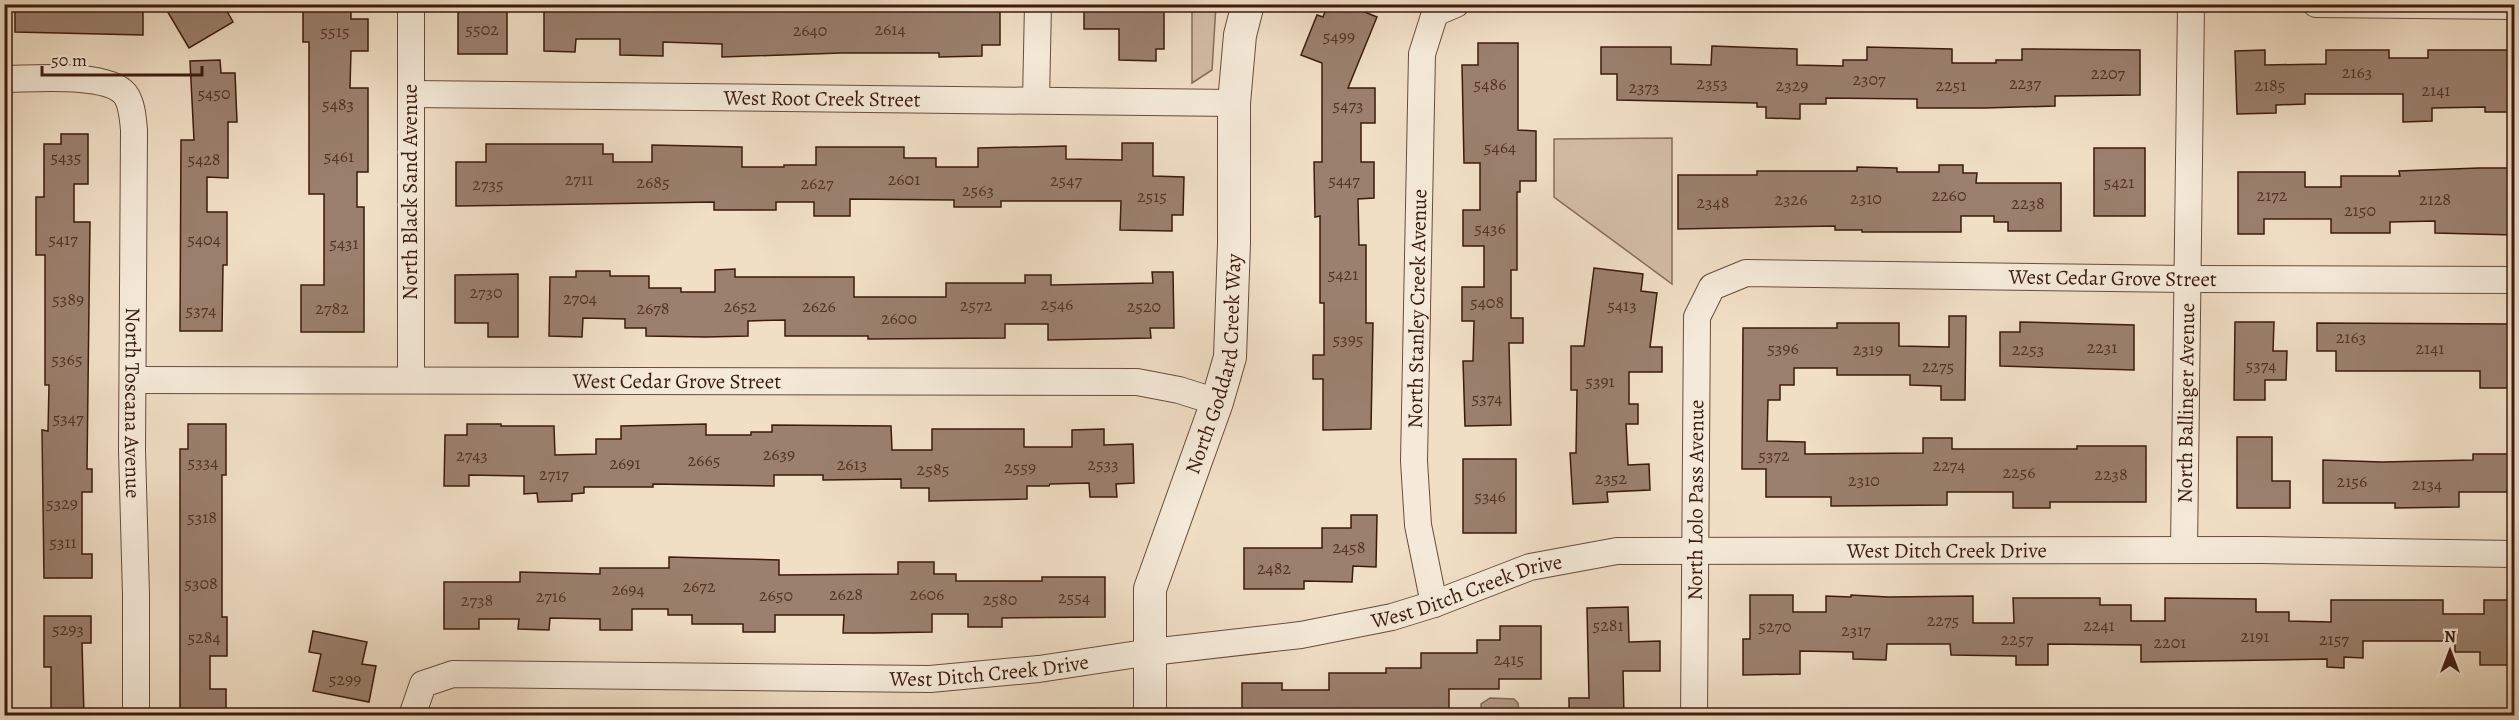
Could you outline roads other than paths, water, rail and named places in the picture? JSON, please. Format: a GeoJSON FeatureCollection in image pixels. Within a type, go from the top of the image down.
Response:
{"type":"FeatureCollection","features":[{"type":"Feature","properties":{"kind":"street","name":"North Black Sand Avenue"},"geometry":{"type":"LineString","coordinates":[[411,4],[411,380]]}},
{"type":"Feature","properties":{"kind":"street"},"geometry":{"type":"LineString","coordinates":[[1036,100],[1038,4]]}},
{"type":"Feature","properties":{"kind":"street","name":"North Goddard Creek Way"},"geometry":{"type":"LineString","coordinates":[[1150,716],[1150,589],[1217,402],[1230,357],[1234,243],[1234,103],[1240,35],[1248,4]]}},
{"type":"Feature","properties":{"kind":"street","name":"North Ballinger Avenue"},"geometry":{"type":"LineString","coordinates":[[2184,550],[2191,4]]}},
{"type":"Feature","properties":{"kind":"street"},"geometry":{"type":"LineString","coordinates":[[2316,4],[2514,6]]}},
{"type":"Feature","properties":{"kind":"street","name":"North Stanley Creek Avenue"},"geometry":{"type":"LineString","coordinates":[[1434,604],[1418,525],[1414,461],[1422,54],[1446,9]]}},
{"type":"Feature","properties":{"kind":"street","name":"North Toscana Avenue"},"geometry":{"type":"LineString","coordinates":[[4,79],[88,79],[108,84],[124,93],[132,112],[134,130],[132,450],[136,595],[136,716]]}},
{"type":"Feature","properties":{"kind":"street","name":"West Root Creek Street"},"geometry":{"type":"LineString","coordinates":[[411,94],[1234,103]]}},
{"type":"Feature","properties":{"kind":"street","name":"West Cedar Grove Street"},"geometry":{"type":"LineString","coordinates":[[1712,286],[1746,273],[2187,279],[2514,280]]}},
{"type":"Feature","properties":{"kind":"street","name":"North Lolo Pass Avenue"},"geometry":{"type":"LineString","coordinates":[[1694,716],[1697,317],[1712,286]]}},
{"type":"Feature","properties":{"kind":"street","name":"West Cedar Grove Street"},"geometry":{"type":"LineString","coordinates":[[134,380],[1137,382],[1179,390],[1217,402]]}},
{"type":"Feature","properties":{"kind":"street","name":"West Ditch Creek Drive"},"geometry":{"type":"LineString","coordinates":[[412,716],[423,684],[453,674],[930,679],[1039,669],[1150,652],[1301,635],[1392,617],[1434,604],[1530,567],[1617,551],[1695,549],[2184,550],[2514,554]]}}]}
